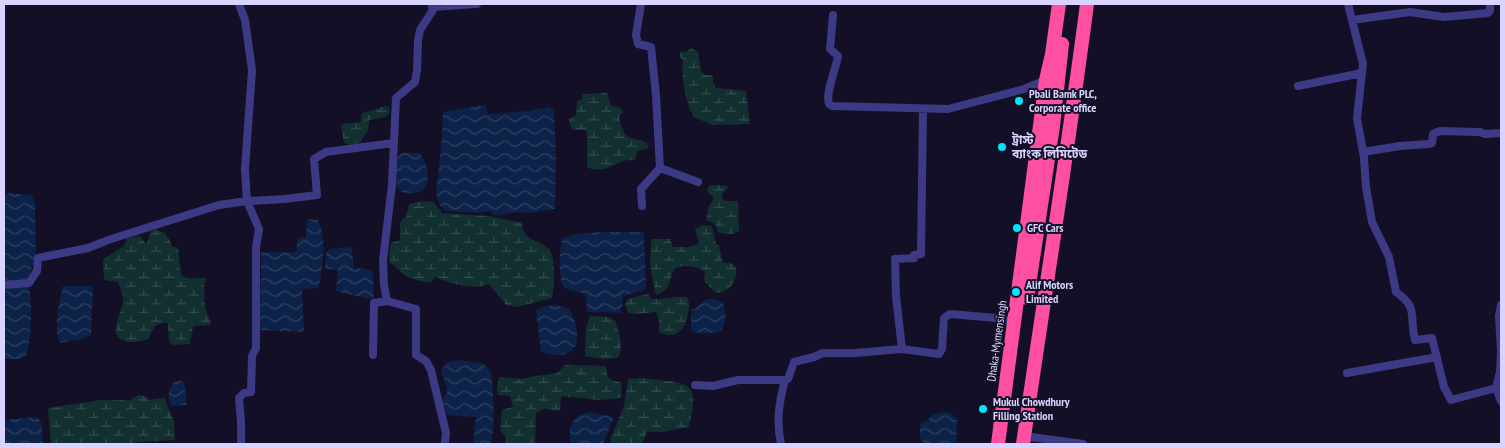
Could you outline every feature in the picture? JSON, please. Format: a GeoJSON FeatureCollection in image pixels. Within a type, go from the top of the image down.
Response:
{"type":"FeatureCollection","features":[{"type":"Feature","properties":{"kind":"highway"},"geometry":{"type":"LineString","coordinates":[[1023,440],[1073,114],[1087,4]]}},
{"type":"Feature","properties":{"kind":"highway"},"geometry":{"type":"LineString","coordinates":[[1006,444],[1053,126],[1064,29],[1064,7]]}},
{"type":"Feature","properties":{"kind":"highway","name":"Dhaka-Mymensingh"},"geometry":{"type":"LineString","coordinates":[[998,444],[1046,80],[1064,7]]}},
{"type":"Feature","properties":{"kind":"highway"},"geometry":{"type":"LineString","coordinates":[[1052,54],[1064,29]]}},
{"type":"Feature","properties":{"kind":"street"},"geometry":{"type":"LineString","coordinates":[[239,4],[245,20],[252,70],[244,169],[247,201],[259,229],[256,247],[256,348],[252,356],[251,392],[244,393],[239,398],[241,444]]}},
{"type":"Feature","properties":{"kind":"street"},"geometry":{"type":"LineString","coordinates":[[387,301],[384,285],[384,260],[392,185],[396,98],[414,82],[417,70],[420,30],[432,10],[432,6],[477,4]]}},
{"type":"Feature","properties":{"kind":"street"},"geometry":{"type":"LineString","coordinates":[[641,4],[636,35],[638,44],[651,47],[660,168],[641,189],[642,206]]}},
{"type":"Feature","properties":{"kind":"street"},"geometry":{"type":"LineString","coordinates":[[1348,4],[1363,64],[1357,118],[1363,152],[1366,187],[1372,222],[1389,257],[1396,292],[1408,300],[1412,309],[1415,340],[1432,338],[1444,388],[1451,400],[1496,388]]}},
{"type":"Feature","properties":{"kind":"street"},"geometry":{"type":"LineString","coordinates":[[1352,20],[1410,12],[1444,16],[1488,13],[1490,4]]}},
{"type":"Feature","properties":{"kind":"street"},"geometry":{"type":"LineString","coordinates":[[833,15],[830,49],[838,56],[827,98],[832,106],[948,109],[1016,91],[1046,80]]}},
{"type":"Feature","properties":{"kind":"street"},"geometry":{"type":"LineString","coordinates":[[1298,86],[1362,74]]}},
{"type":"Feature","properties":{"kind":"street"},"geometry":{"type":"LineString","coordinates":[[902,349],[896,296],[895,259],[914,258],[914,254],[920,254],[923,109]]}},
{"type":"Feature","properties":{"kind":"street"},"geometry":{"type":"LineString","coordinates":[[1363,152],[1432,143],[1433,134],[1440,131],[1480,132],[1485,134],[1501,133]]}},
{"type":"Feature","properties":{"kind":"street"},"geometry":{"type":"LineString","coordinates":[[4,285],[29,283],[37,271],[38,258],[88,248],[220,205],[317,195],[314,159],[326,152],[393,143]]}},
{"type":"Feature","properties":{"kind":"street"},"geometry":{"type":"LineString","coordinates":[[660,168],[698,182]]}},
{"type":"Feature","properties":{"kind":"street"},"geometry":{"type":"LineString","coordinates":[[373,355],[374,302],[387,301],[416,309],[416,355],[426,362],[431,370],[446,434],[445,444]]}},
{"type":"Feature","properties":{"kind":"street"},"geometry":{"type":"LineString","coordinates":[[1501,305],[1499,316],[1500,372],[1496,388],[1501,401]]}},
{"type":"Feature","properties":{"kind":"street"},"geometry":{"type":"LineString","coordinates":[[781,444],[778,433],[778,411],[785,380],[788,379],[794,362],[814,357],[823,352],[855,353],[902,349],[939,354],[942,349],[944,318],[950,314],[996,318],[1015,322]]}},
{"type":"Feature","properties":{"kind":"street"},"geometry":{"type":"LineString","coordinates":[[1347,373],[1436,357]]}},
{"type":"Feature","properties":{"kind":"street"},"geometry":{"type":"LineString","coordinates":[[695,385],[713,386],[738,380],[785,380]]}},
{"type":"Feature","properties":{"kind":"street"},"geometry":{"type":"LineString","coordinates":[[1023,440],[1084,444]]}},
{"type":"Feature","properties":{"kind":"green space"},"geometry":{"type":"Polygon","coordinates":[[[691,48],[698,52],[701,71],[705,75],[713,75],[713,82],[716,88],[746,91],[750,124],[712,125],[694,117],[686,97],[683,82],[683,60],[680,57],[680,52],[691,48]]]}},
{"type":"Feature","properties":{"kind":"green space"},"geometry":{"type":"Polygon","coordinates":[[[607,93],[611,106],[619,107],[623,111],[619,117],[625,134],[647,143],[649,148],[637,151],[635,160],[620,162],[607,168],[595,170],[587,167],[587,132],[585,130],[573,130],[569,119],[576,115],[577,101],[582,99],[583,94],[607,93]]]}},
{"type":"Feature","properties":{"kind":"green space"},"geometry":{"type":"Polygon","coordinates":[[[386,106],[389,107],[390,113],[385,117],[369,120],[368,131],[361,142],[352,145],[344,143],[341,126],[343,124],[361,122],[361,115],[363,113],[386,106]]]}},
{"type":"Feature","properties":{"kind":"green space"},"geometry":{"type":"Polygon","coordinates":[[[710,185],[728,186],[722,195],[722,199],[738,201],[739,231],[732,234],[719,233],[714,223],[706,220],[709,206],[714,198],[708,192],[707,188],[710,185]]]}},
{"type":"Feature","properties":{"kind":"green space"},"geometry":{"type":"Polygon","coordinates":[[[422,201],[434,202],[442,213],[488,216],[522,223],[526,234],[532,240],[549,249],[551,253],[554,273],[552,298],[517,307],[506,305],[489,284],[469,286],[455,284],[435,277],[431,282],[428,282],[405,276],[390,263],[391,243],[400,240],[400,223],[406,217],[409,204],[422,201]]]}},
{"type":"Feature","properties":{"kind":"green space"},"geometry":{"type":"Polygon","coordinates":[[[702,225],[712,226],[723,263],[730,263],[736,267],[736,276],[733,284],[723,292],[714,292],[704,280],[705,272],[694,267],[679,267],[675,268],[665,290],[657,295],[650,265],[651,239],[670,239],[673,247],[688,247],[699,244],[695,229],[702,225]]]}},
{"type":"Feature","properties":{"kind":"green space"},"geometry":{"type":"Polygon","coordinates":[[[156,230],[165,233],[173,247],[178,248],[181,275],[190,278],[206,278],[204,286],[205,308],[211,323],[209,325],[193,326],[190,344],[173,345],[169,342],[168,323],[158,325],[153,329],[149,339],[144,340],[127,342],[118,337],[116,333],[123,297],[118,282],[104,280],[103,259],[124,246],[127,238],[140,236],[147,243],[151,231],[156,230]]]}},
{"type":"Feature","properties":{"kind":"green space"},"geometry":{"type":"Polygon","coordinates":[[[648,294],[652,299],[687,297],[689,305],[687,319],[679,332],[670,335],[659,332],[659,319],[656,312],[628,313],[625,304],[628,299],[648,294]]]}},
{"type":"Feature","properties":{"kind":"green space"},"geometry":{"type":"Polygon","coordinates":[[[590,316],[609,317],[615,321],[621,345],[618,358],[604,359],[585,356],[586,328],[590,316]]]}},
{"type":"Feature","properties":{"kind":"green space"},"geometry":{"type":"Polygon","coordinates":[[[565,365],[605,366],[609,379],[621,383],[622,397],[599,400],[561,396],[560,411],[544,409],[536,413],[535,444],[506,444],[506,438],[500,430],[502,410],[513,407],[510,396],[498,395],[499,377],[522,379],[553,374],[557,373],[565,365]]]}},
{"type":"Feature","properties":{"kind":"green space"},"geometry":{"type":"Polygon","coordinates":[[[640,378],[678,382],[690,389],[693,405],[689,427],[665,432],[647,432],[642,444],[612,443],[610,440],[624,406],[628,379],[640,378]]]}},
{"type":"Feature","properties":{"kind":"green space"},"geometry":{"type":"Polygon","coordinates":[[[139,395],[147,397],[148,400],[164,398],[174,421],[175,440],[136,442],[133,444],[51,444],[48,408],[101,400],[130,400],[139,395]]]}},
{"type":"Feature","properties":{"kind":"water"},"geometry":{"type":"Polygon","coordinates":[[[485,105],[488,114],[529,111],[549,107],[554,111],[556,154],[555,209],[494,216],[490,211],[477,213],[445,211],[440,205],[436,194],[443,112],[485,105]]]}},
{"type":"Feature","properties":{"kind":"water"},"geometry":{"type":"Polygon","coordinates":[[[401,153],[419,153],[426,165],[428,179],[426,185],[416,193],[404,193],[397,187],[396,165],[398,156],[401,153]]]}},
{"type":"Feature","properties":{"kind":"water"},"geometry":{"type":"Polygon","coordinates":[[[4,194],[31,195],[35,202],[36,256],[28,278],[4,282],[4,194]]]}},
{"type":"Feature","properties":{"kind":"water"},"geometry":{"type":"Polygon","coordinates":[[[307,219],[318,220],[324,245],[319,288],[302,289],[304,332],[260,330],[261,252],[296,252],[298,238],[306,237],[307,219]]]}},
{"type":"Feature","properties":{"kind":"water"},"geometry":{"type":"Polygon","coordinates":[[[643,232],[644,236],[645,290],[623,296],[621,313],[587,312],[586,296],[580,292],[566,289],[562,284],[560,255],[563,238],[577,234],[643,232]]]}},
{"type":"Feature","properties":{"kind":"water"},"geometry":{"type":"Polygon","coordinates":[[[350,247],[352,249],[354,268],[373,272],[374,300],[336,291],[338,270],[325,269],[326,252],[329,249],[350,247]]]}},
{"type":"Feature","properties":{"kind":"water"},"geometry":{"type":"Polygon","coordinates":[[[29,286],[31,321],[26,356],[19,359],[4,359],[4,289],[29,286]]]}},
{"type":"Feature","properties":{"kind":"water"},"geometry":{"type":"Polygon","coordinates":[[[63,286],[93,286],[91,335],[79,340],[60,343],[57,322],[63,286]]]}},
{"type":"Feature","properties":{"kind":"water"},"geometry":{"type":"Polygon","coordinates":[[[708,299],[723,302],[726,317],[722,330],[712,333],[693,332],[691,329],[691,309],[695,309],[708,299]]]}},
{"type":"Feature","properties":{"kind":"water"},"geometry":{"type":"Polygon","coordinates":[[[555,305],[566,307],[570,311],[577,329],[576,346],[569,353],[563,355],[541,351],[536,311],[541,307],[555,305]]]}},
{"type":"Feature","properties":{"kind":"water"},"geometry":{"type":"Polygon","coordinates":[[[460,360],[482,363],[491,371],[493,419],[490,444],[473,444],[476,417],[447,415],[442,401],[447,390],[441,370],[447,362],[460,360]]]}},
{"type":"Feature","properties":{"kind":"water"},"geometry":{"type":"Polygon","coordinates":[[[184,381],[187,405],[171,406],[169,391],[174,382],[184,381]]]}},
{"type":"Feature","properties":{"kind":"water"},"geometry":{"type":"Polygon","coordinates":[[[589,412],[614,417],[603,444],[571,444],[570,428],[572,423],[578,416],[589,412]]]}},
{"type":"Feature","properties":{"kind":"water"},"geometry":{"type":"Polygon","coordinates":[[[951,413],[957,420],[956,444],[924,444],[920,437],[920,424],[930,418],[932,414],[951,413]]]}},
{"type":"Feature","properties":{"kind":"water"},"geometry":{"type":"Polygon","coordinates":[[[38,418],[42,424],[43,444],[4,444],[4,423],[6,420],[38,418]]]}},
{"type":"Feature","properties":{"kind":"place","name":"Pbali Bamk PLC, Corporate office"},"geometry":{"type":"Point","coordinates":[1019,101]}},
{"type":"Feature","properties":{"kind":"place","name":"ট্রাস্ট ব্যাংক লিমিটেড"},"geometry":{"type":"Point","coordinates":[1002,147]}},
{"type":"Feature","properties":{"kind":"place","name":"GFC Cars"},"geometry":{"type":"Point","coordinates":[1017,228]}},
{"type":"Feature","properties":{"kind":"place","name":"Alif Motors Limited"},"geometry":{"type":"Point","coordinates":[1016,292]}},
{"type":"Feature","properties":{"kind":"place","name":"Mukul Chowdhury Filling Station"},"geometry":{"type":"Point","coordinates":[983,409]}}]}
